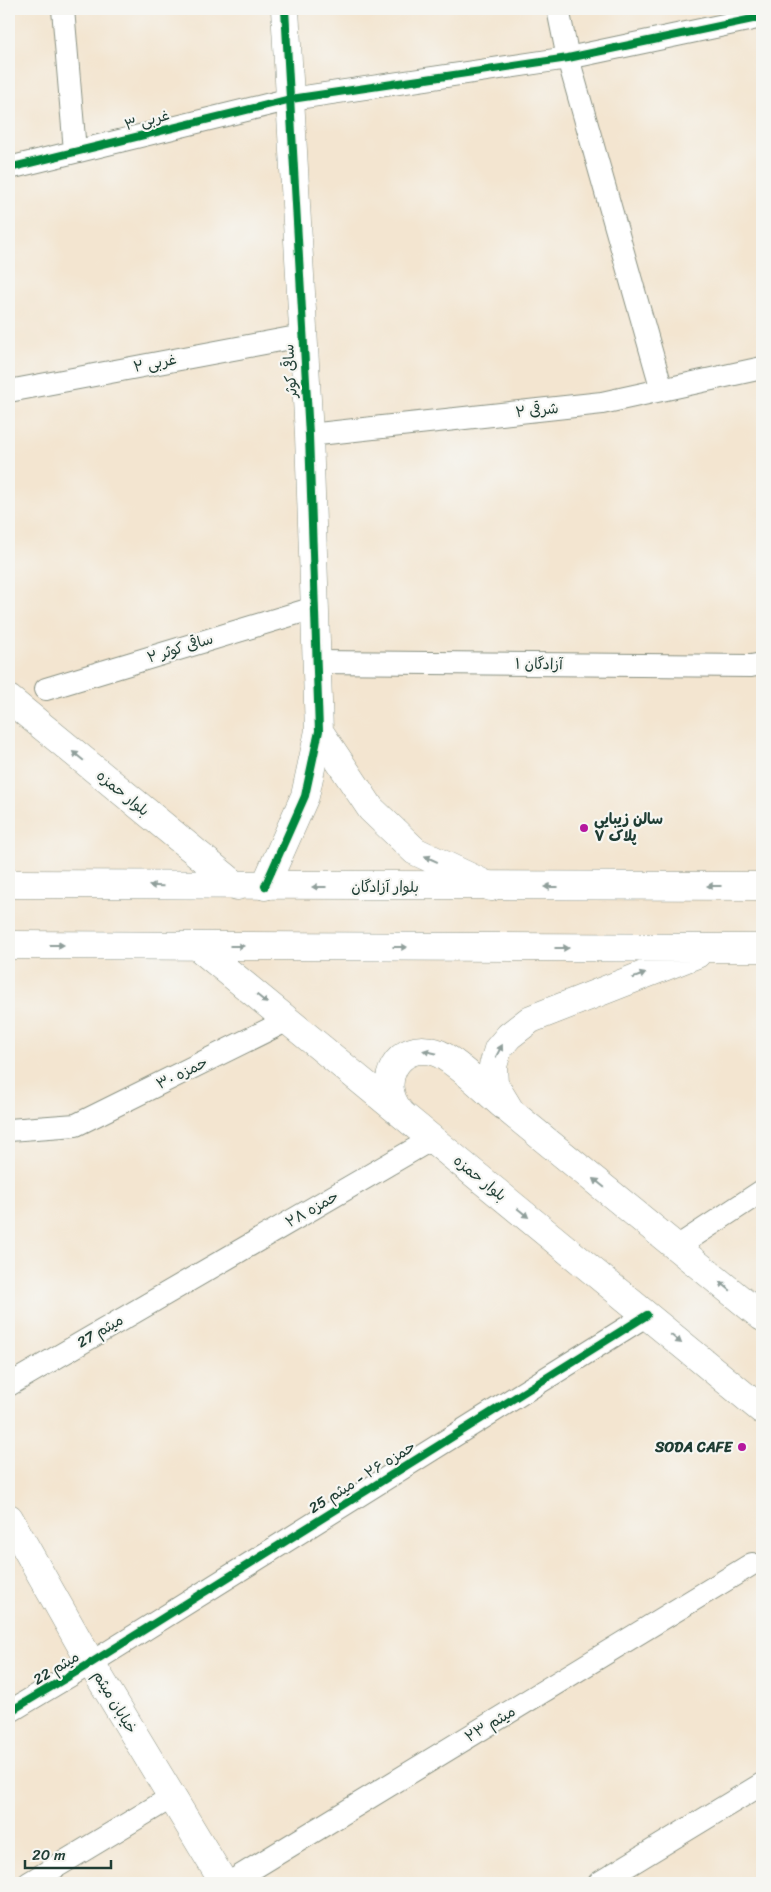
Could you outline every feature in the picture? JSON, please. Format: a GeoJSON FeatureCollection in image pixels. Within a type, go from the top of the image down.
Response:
{"type":"FeatureCollection","features":[{"type":"Feature","properties":{"kind":"main road","name":"ساقی کوثر"},"geometry":{"type":"LineString","coordinates":[[265,886],[305,796],[319,731],[309,435],[285,9]]}},
{"type":"Feature","properties":{"kind":"main road","name":"بلوار حمزه"},"geometry":{"type":"LineString","coordinates":[[9,699],[237,886]]}},
{"type":"Feature","properties":{"kind":"main road"},"geometry":{"type":"LineString","coordinates":[[319,731],[371,809],[415,851],[491,887]]}},
{"type":"Feature","properties":{"kind":"main road","name":"بلوار آزادگان"},"geometry":{"type":"LineString","coordinates":[[9,884],[491,887],[762,886]]}},
{"type":"Feature","properties":{"kind":"main road"},"geometry":{"type":"LineString","coordinates":[[9,945],[762,948]]}},
{"type":"Feature","properties":{"kind":"main road","name":"بلوار حمزه"},"geometry":{"type":"LineString","coordinates":[[198,946],[762,1410]]}},
{"type":"Feature","properties":{"kind":"main road"},"geometry":{"type":"LineString","coordinates":[[511,1112],[494,1084],[493,1066],[498,1049],[531,1019],[711,948]]}},
{"type":"Feature","properties":{"kind":"main road"},"geometry":{"type":"LineString","coordinates":[[401,1113],[392,1102],[388,1089],[390,1076],[396,1063],[407,1054],[420,1050],[434,1052],[447,1058],[762,1317]]}},
{"type":"Feature","properties":{"kind":"main road","name":"خیابان میثم"},"geometry":{"type":"LineString","coordinates":[[9,1518],[91,1663],[224,1883]]}},
{"type":"Feature","properties":{"kind":"street"},"geometry":{"type":"LineString","coordinates":[[63,9],[75,152]]}},
{"type":"Feature","properties":{"kind":"street"},"geometry":{"type":"LineString","coordinates":[[558,9],[568,58],[662,390]]}},
{"type":"Feature","properties":{"kind":"street","name":"۳ غربی"},"geometry":{"type":"LineString","coordinates":[[9,168],[291,99],[568,58],[762,17]]}},
{"type":"Feature","properties":{"kind":"street","name":"۲ غربی"},"geometry":{"type":"LineString","coordinates":[[9,391],[302,336]]}},
{"type":"Feature","properties":{"kind":"street","name":"۲ شرقی"},"geometry":{"type":"LineString","coordinates":[[309,435],[602,403],[762,368]]}},
{"type":"Feature","properties":{"kind":"street","name":"ساقی کوثر ۲"},"geometry":{"type":"LineString","coordinates":[[46,689],[314,608]]}},
{"type":"Feature","properties":{"kind":"street","name":"آزادگان ۱"},"geometry":{"type":"LineString","coordinates":[[316,662],[751,666],[762,664]]}},
{"type":"Feature","properties":{"kind":"street","name":"حمزه ۳۰"},"geometry":{"type":"LineString","coordinates":[[9,1130],[76,1126],[288,1020]]}},
{"type":"Feature","properties":{"kind":"street","name":"حمزه ۲۸"},"geometry":{"type":"LineString","coordinates":[[192,1278],[432,1139]]}},
{"type":"Feature","properties":{"kind":"street"},"geometry":{"type":"LineString","coordinates":[[676,1247],[762,1191]]}},
{"type":"Feature","properties":{"kind":"street","name":"میثم 27"},"geometry":{"type":"LineString","coordinates":[[9,1385],[192,1278]]}},
{"type":"Feature","properties":{"kind":"street","name":"حمزه ۲۶ - میثم 25"},"geometry":{"type":"LineString","coordinates":[[91,1663],[646,1315]]}},
{"type":"Feature","properties":{"kind":"street","name":"میثم ۲۳"},"geometry":{"type":"LineString","coordinates":[[228,1883],[752,1564]]}},
{"type":"Feature","properties":{"kind":"street","name":"میثم 22"},"geometry":{"type":"LineString","coordinates":[[9,1712],[91,1663]]}},
{"type":"Feature","properties":{"kind":"street"},"geometry":{"type":"LineString","coordinates":[[599,1883],[762,1784]]}},
{"type":"Feature","properties":{"kind":"street"},"geometry":{"type":"LineString","coordinates":[[29,1883],[172,1797]]}},
{"type":"Feature","properties":{"kind":"cycle path"},"geometry":{"type":"LineString","coordinates":[[265,886],[305,796],[319,731],[309,435],[285,9]]}},
{"type":"Feature","properties":{"kind":"cycle path"},"geometry":{"type":"LineString","coordinates":[[9,168],[291,99],[568,58],[762,17]]}},
{"type":"Feature","properties":{"kind":"cycle path"},"geometry":{"type":"LineString","coordinates":[[9,1712],[91,1663],[647,1315]]}},
{"type":"Feature","properties":{"kind":"place","name":"سالن زیبایی پلاک ۷"},"geometry":{"type":"Point","coordinates":[584,828]}},
{"type":"Feature","properties":{"kind":"place","name":"SODA CAFE"},"geometry":{"type":"Point","coordinates":[742,1447]}}]}
